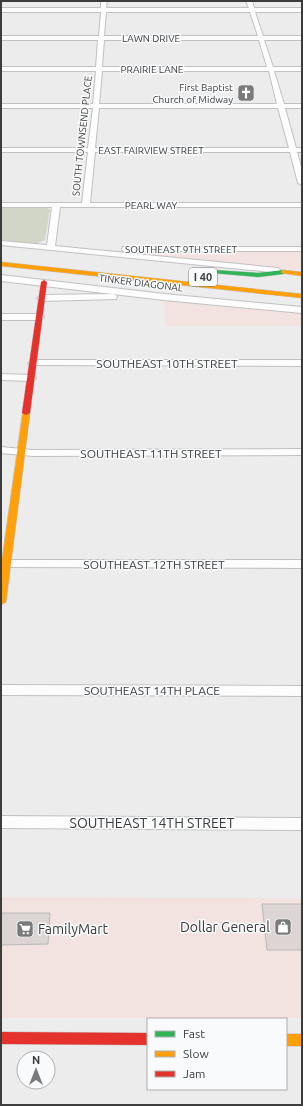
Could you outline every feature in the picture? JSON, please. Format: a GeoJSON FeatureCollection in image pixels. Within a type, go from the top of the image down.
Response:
{"type":"FeatureCollection","features":[{"type":"Feature","properties":{"kind":"main road","name":"TINKER DIAGONAL"},"geometry":{"type":"LineString","coordinates":[[1,256],[302,287]]}},
{"type":"Feature","properties":{"kind":"main road","name":"TINKER DIAGONAL"},"geometry":{"type":"LineString","coordinates":[[1,264],[302,296]]}},
{"type":"Feature","properties":{"kind":"main road"},"geometry":{"type":"LineString","coordinates":[[105,266],[120,267]]}},
{"type":"Feature","properties":{"kind":"main road"},"geometry":{"type":"LineString","coordinates":[[173,270],[248,274],[283,272],[302,274]]}},
{"type":"Feature","properties":{"kind":"main road"},"geometry":{"type":"LineString","coordinates":[[1,602],[6,564],[5,536],[21,451],[44,282]]}},
{"type":"Feature","properties":{"kind":"main road"},"geometry":{"type":"LineString","coordinates":[[169,282],[244,297],[302,304]]}},
{"type":"Feature","properties":{"kind":"main road"},"geometry":{"type":"LineString","coordinates":[[1,1038],[147,1039]]}},
{"type":"Feature","properties":{"kind":"main road"},"geometry":{"type":"LineString","coordinates":[[287,1040],[302,1040]]}},
{"type":"Feature","properties":{"kind":"street","name":"SOUTH TOWNSEND PLACE"},"geometry":{"type":"LineString","coordinates":[[86,205],[100,69],[104,1]]}},
{"type":"Feature","properties":{"kind":"street"},"geometry":{"type":"LineString","coordinates":[[249,1],[262,38],[302,183]]}},
{"type":"Feature","properties":{"kind":"street"},"geometry":{"type":"LineString","coordinates":[[1,10],[302,10]]}},
{"type":"Feature","properties":{"kind":"street","name":"LAWN DRIVE"},"geometry":{"type":"LineString","coordinates":[[1,38],[302,38]]}},
{"type":"Feature","properties":{"kind":"street","name":"PRAIRIE LANE"},"geometry":{"type":"LineString","coordinates":[[1,69],[302,70]]}},
{"type":"Feature","properties":{"kind":"street"},"geometry":{"type":"LineString","coordinates":[[1,106],[302,106]]}},
{"type":"Feature","properties":{"kind":"street","name":"EAST FAIRVIEW STREET"},"geometry":{"type":"LineString","coordinates":[[1,150],[302,150]]}},
{"type":"Feature","properties":{"kind":"street","name":"PEARL WAY"},"geometry":{"type":"LineString","coordinates":[[1,205],[302,205]]}},
{"type":"Feature","properties":{"kind":"street","name":"SOUTH TOWNSEND PLACE"},"geometry":{"type":"LineString","coordinates":[[51,248],[56,205]]}},
{"type":"Feature","properties":{"kind":"street"},"geometry":{"type":"LineString","coordinates":[[1,242],[283,272]]}},
{"type":"Feature","properties":{"kind":"street","name":"SOUTHEAST 9TH STREET"},"geometry":{"type":"LineString","coordinates":[[61,248],[302,249]]}},
{"type":"Feature","properties":{"kind":"street","name":"TINKER DIAGONAL"},"geometry":{"type":"LineString","coordinates":[[1,278],[164,297],[302,310]]}},
{"type":"Feature","properties":{"kind":"street"},"geometry":{"type":"LineString","coordinates":[[41,298],[164,297]]}},
{"type":"Feature","properties":{"kind":"street"},"geometry":{"type":"LineString","coordinates":[[1,317],[39,317]]}},
{"type":"Feature","properties":{"kind":"street","name":"SOUTHEAST 10TH STREET"},"geometry":{"type":"LineString","coordinates":[[33,364],[302,363]]}},
{"type":"Feature","properties":{"kind":"street"},"geometry":{"type":"LineString","coordinates":[[1,378],[31,378]]}},
{"type":"Feature","properties":{"kind":"street","name":"SOUTHEAST 11TH STREET"},"geometry":{"type":"LineString","coordinates":[[1,450],[32,453],[302,452]]}},
{"type":"Feature","properties":{"kind":"street","name":"SOUTHEAST 12TH STREET"},"geometry":{"type":"LineString","coordinates":[[6,564],[302,564]]}},
{"type":"Feature","properties":{"kind":"street","name":"SOUTHEAST 14TH PLACE"},"geometry":{"type":"LineString","coordinates":[[1,690],[302,691]]}},
{"type":"Feature","properties":{"kind":"street","name":"SOUTHEAST 14TH STREET"},"geometry":{"type":"LineString","coordinates":[[1,822],[302,824]]}},
{"type":"Feature","properties":{"kind":"shaded area"},"geometry":{"type":"Polygon","coordinates":[[[302,250],[302,270],[106,251],[302,250]]]}},
{"type":"Feature","properties":{"kind":"shaded area"},"geometry":{"type":"Polygon","coordinates":[[[164,301],[302,314],[302,326],[166,326],[164,301]]]}},
{"type":"Feature","properties":{"kind":"shaded area"},"geometry":{"type":"Polygon","coordinates":[[[1,897],[302,898],[302,1018],[1,1018],[1,897]]]}},
{"type":"Feature","properties":{"kind":"green space"},"geometry":{"type":"Polygon","coordinates":[[[1,206],[44,207],[50,209],[45,240],[35,244],[1,240],[1,206]]]}},
{"type":"Feature","properties":{"kind":"building","name":"Dollar General"},"geometry":{"type":"Polygon","coordinates":[[[262,904],[302,904],[302,950],[267,950],[262,904]]]}},
{"type":"Feature","properties":{"kind":"building","name":"FamilyMart"},"geometry":{"type":"Polygon","coordinates":[[[1,913],[50,913],[48,944],[1,945],[1,913]]]}},
{"type":"Feature","properties":{"kind":"traffic: fast"},"geometry":{"type":"LineString","coordinates":[[214,272],[258,275],[283,272]]}},
{"type":"Feature","properties":{"kind":"traffic: slow"},"geometry":{"type":"LineString","coordinates":[[1,264],[302,296]]}},
{"type":"Feature","properties":{"kind":"traffic: slow"},"geometry":{"type":"LineString","coordinates":[[283,272],[302,274]]}},
{"type":"Feature","properties":{"kind":"traffic: slow"},"geometry":{"type":"LineString","coordinates":[[1,602],[26,413]]}},
{"type":"Feature","properties":{"kind":"traffic: slow"},"geometry":{"type":"LineString","coordinates":[[287,1040],[302,1040]]}},
{"type":"Feature","properties":{"kind":"traffic: jam"},"geometry":{"type":"LineString","coordinates":[[26,413],[44,282]]}},
{"type":"Feature","properties":{"kind":"traffic: jam"},"geometry":{"type":"LineString","coordinates":[[1,1038],[147,1039]]}},
{"type":"Feature","properties":{"kind":"place","name":"First Baptist Church of Midway"},"geometry":{"type":"Point","coordinates":[246,93]}},
{"type":"Feature","properties":{"kind":"place","name":"Dollar General"},"geometry":{"type":"Point","coordinates":[283,927]}},
{"type":"Feature","properties":{"kind":"place","name":"FamilyMart"},"geometry":{"type":"Point","coordinates":[25,929]}}]}
